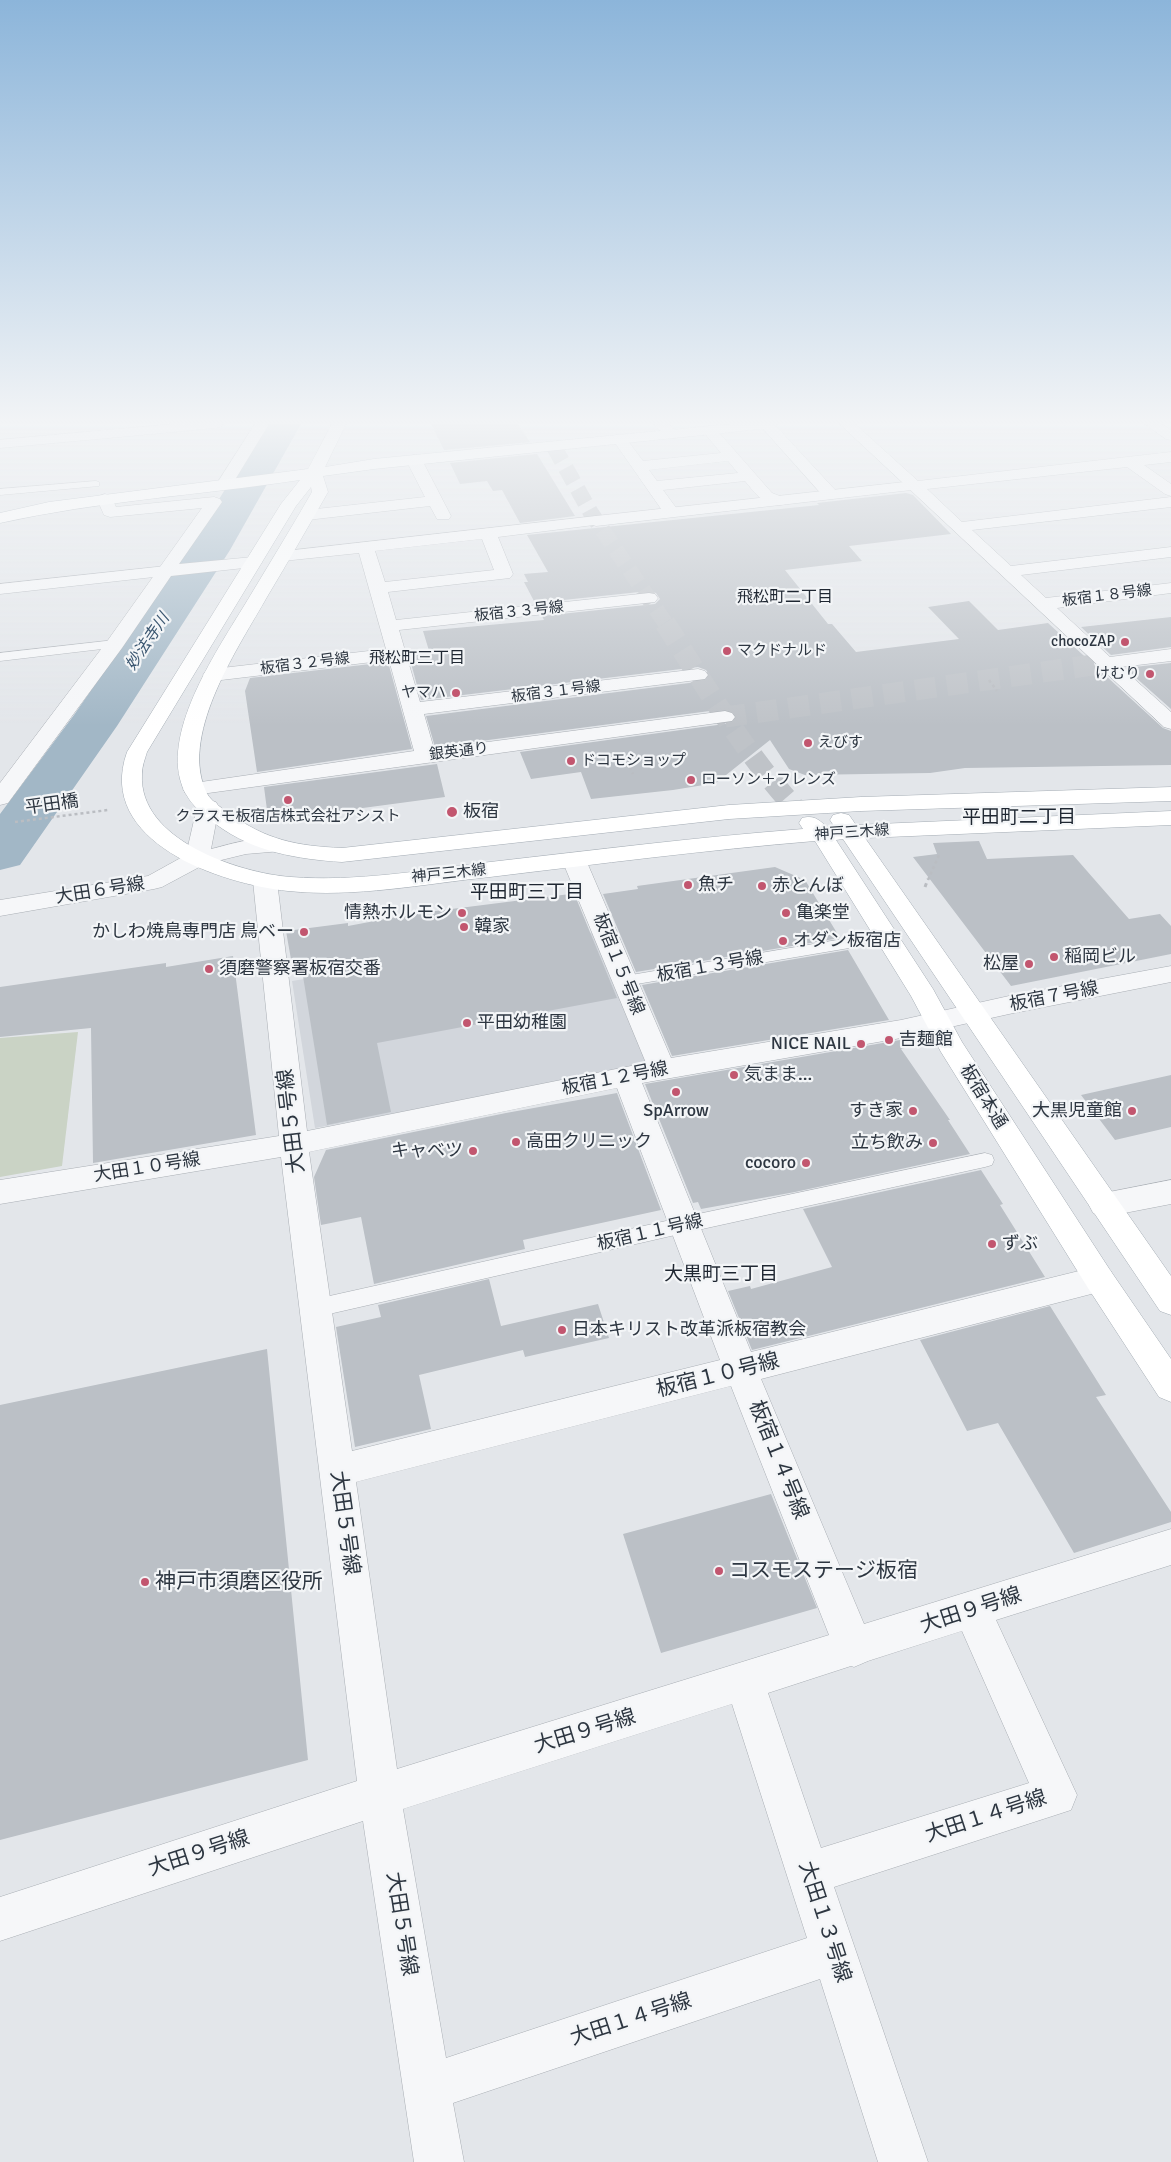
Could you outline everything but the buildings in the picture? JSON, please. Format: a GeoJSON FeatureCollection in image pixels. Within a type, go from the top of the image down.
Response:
{"type":"FeatureCollection","features":[{"type":"Feature","properties":{"kind":"main road","name":"神戸三木線"},"geometry":{"type":"LineString","coordinates":[[276,525],[149,729],[137,752],[131,777],[136,801],[141,813],[160,835],[197,859],[229,872],[265,881],[334,886],[744,840],[930,827],[1171,818]]}},
{"type":"Feature","properties":{"kind":"main road","name":"神戸三木線"},"geometry":{"type":"LineString","coordinates":[[301,525],[212,675],[200,703],[191,746],[190,764],[194,789],[208,807],[238,831],[274,846],[295,851],[342,855],[729,812],[832,806],[1171,794]]}},
{"type":"Feature","properties":{"kind":"main road"},"geometry":{"type":"LineString","coordinates":[[832,806],[1171,1302]]}},
{"type":"Feature","properties":{"kind":"main road","name":"板宿本通"},"geometry":{"type":"LineString","coordinates":[[795,808],[822,835],[924,995],[950,1045],[1099,1279],[1171,1387]]}},
{"type":"Feature","properties":{"kind":"street"},"geometry":{"type":"LineString","coordinates":[[0,798],[115,644],[174,570],[201,525]]}},
{"type":"Feature","properties":{"kind":"street"},"geometry":{"type":"LineString","coordinates":[[447,525],[454,538]]}},
{"type":"Feature","properties":{"kind":"street"},"geometry":{"type":"LineString","coordinates":[[283,556],[570,525]]}},
{"type":"Feature","properties":{"kind":"street"},"geometry":{"type":"LineString","coordinates":[[957,525],[1009,571],[1171,723]]}},
{"type":"Feature","properties":{"kind":"street"},"geometry":{"type":"LineString","coordinates":[[959,527],[977,525]]}},
{"type":"Feature","properties":{"kind":"street"},"geometry":{"type":"LineString","coordinates":[[378,588],[504,574],[489,534]]}},
{"type":"Feature","properties":{"kind":"street"},"geometry":{"type":"LineString","coordinates":[[366,548],[426,756]]}},
{"type":"Feature","properties":{"kind":"street"},"geometry":{"type":"LineString","coordinates":[[1009,571],[1171,552]]}},
{"type":"Feature","properties":{"kind":"street"},"geometry":{"type":"LineString","coordinates":[[0,589],[253,562]]}},
{"type":"Feature","properties":{"kind":"street","name":"板宿１８号線"},"geometry":{"type":"LineString","coordinates":[[1044,604],[1171,588]]}},
{"type":"Feature","properties":{"kind":"street","name":"板宿３３号線"},"geometry":{"type":"LineString","coordinates":[[388,626],[649,598]]}},
{"type":"Feature","properties":{"kind":"street","name":"板宿３２号線"},"geometry":{"type":"LineString","coordinates":[[212,675],[397,653]]}},
{"type":"Feature","properties":{"kind":"street"},"geometry":{"type":"LineString","coordinates":[[1107,663],[1171,654]]}},
{"type":"Feature","properties":{"kind":"street","name":"板宿３１号線"},"geometry":{"type":"LineString","coordinates":[[413,709],[698,675]]}},
{"type":"Feature","properties":{"kind":"street","name":"銀英通り"},"geometry":{"type":"LineString","coordinates":[[194,789],[426,756],[725,717]]}},
{"type":"Feature","properties":{"kind":"street"},"geometry":{"type":"LineString","coordinates":[[197,859],[208,807]]}},
{"type":"Feature","properties":{"kind":"street","name":"大田６号線"},"geometry":{"type":"LineString","coordinates":[[2,909],[154,882],[197,859],[246,847],[274,846]]}},
{"type":"Feature","properties":{"kind":"street","name":"板宿１５号線"},"geometry":{"type":"LineString","coordinates":[[574,860],[662,1069]]}},
{"type":"Feature","properties":{"kind":"street","name":"大田５号線"},"geometry":{"type":"LineString","coordinates":[[265,881],[294,1144],[380,1795],[439,2162]]}},
{"type":"Feature","properties":{"kind":"street","name":"板宿７号線"},"geometry":{"type":"LineString","coordinates":[[938,1021],[1171,974]]}},
{"type":"Feature","properties":{"kind":"street","name":"板宿１２号線"},"geometry":{"type":"LineString","coordinates":[[294,1144],[662,1069],[901,1029],[938,1021]]}},
{"type":"Feature","properties":{"kind":"street","name":"板宿１４号線"},"geometry":{"type":"LineString","coordinates":[[626,1076],[741,1370],[854,1648]]}},
{"type":"Feature","properties":{"kind":"street","name":"大田１０号線"},"geometry":{"type":"LineString","coordinates":[[0,1192],[294,1144]]}},
{"type":"Feature","properties":{"kind":"street"},"geometry":{"type":"LineString","coordinates":[[1104,1205],[1171,1192]]}},
{"type":"Feature","properties":{"kind":"street","name":"板宿１０号線"},"geometry":{"type":"LineString","coordinates":[[338,1471],[1099,1279]]}},
{"type":"Feature","properties":{"kind":"street","name":"大田９号線"},"geometry":{"type":"LineString","coordinates":[[0,1919],[380,1795],[854,1648],[1171,1547]]}},
{"type":"Feature","properties":{"kind":"street","name":"大田１４号線"},"geometry":{"type":"LineString","coordinates":[[808,1874],[1056,1795],[972,1610]]}},
{"type":"Feature","properties":{"kind":"street","name":"大田１３号線"},"geometry":{"type":"LineString","coordinates":[[745,1682],[903,2162]]}},
{"type":"Feature","properties":{"kind":"street","name":"大田１４号線"},"geometry":{"type":"LineString","coordinates":[[427,2088],[834,1952]]}},
{"type":"Feature","properties":{"kind":"lane"},"geometry":{"type":"LineString","coordinates":[[0,657],[115,644]]}},
{"type":"Feature","properties":{"kind":"lane","name":"板宿１３号線"},"geometry":{"type":"LineString","coordinates":[[625,981],[855,942]]}},
{"type":"Feature","properties":{"kind":"lane","name":"板宿１１号線"},"geometry":{"type":"LineString","coordinates":[[316,1308],[684,1225],[985,1160]]}},
{"type":"Feature","properties":{"kind":"path"},"geometry":{"type":"LineString","coordinates":[[989,680],[998,691]]}},
{"type":"Feature","properties":{"kind":"path","name":"平田橋"},"geometry":{"type":"LineString","coordinates":[[10,823],[108,810]]}},
{"type":"Feature","properties":{"kind":"path"},"geometry":{"type":"LineString","coordinates":[[925,887],[940,853]]}},
{"type":"Feature","properties":{"kind":"shaded area","name":"平田幼稚園"},"geometry":{"type":"Polygon","coordinates":[[[596,932],[654,1066],[315,1128],[292,981],[596,932]]]}},
{"type":"Feature","properties":{"kind":"green space"},"geometry":{"type":"Polygon","coordinates":[[[78,1032],[62,1166],[0,1177],[0,1038],[78,1032]]]}},
{"type":"Feature","properties":{"kind":"waterway","name":"妙法寺川"},"geometry":{"type":"LineString","coordinates":[[0,853],[92,726],[224,525]]}},
{"type":"Feature","properties":{"kind":"tunnel"},"geometry":{"type":"LineString","coordinates":[[599,525],[666,624]]}},
{"type":"Feature","properties":{"kind":"tunnel"},"geometry":{"type":"LineString","coordinates":[[665,623],[725,717]]}},
{"type":"Feature","properties":{"kind":"tunnel"},"geometry":{"type":"LineString","coordinates":[[725,717],[1107,663]]}},
{"type":"Feature","properties":{"kind":"tunnel"},"geometry":{"type":"LineString","coordinates":[[725,717],[776,787],[795,808]]}},
{"type":"Feature","properties":{"kind":"place","name":"chocoZAP"},"geometry":{"type":"Point","coordinates":[1125,642]}},
{"type":"Feature","properties":{"kind":"place","name":"マクドナルド"},"geometry":{"type":"Point","coordinates":[727,651]}},
{"type":"Feature","properties":{"kind":"place","name":"けむり"},"geometry":{"type":"Point","coordinates":[1150,674]}},
{"type":"Feature","properties":{"kind":"place","name":"ヤマハ"},"geometry":{"type":"Point","coordinates":[456,693]}},
{"type":"Feature","properties":{"kind":"place","name":"えびす"},"geometry":{"type":"Point","coordinates":[808,743]}},
{"type":"Feature","properties":{"kind":"place","name":"ドコモショップ"},"geometry":{"type":"Point","coordinates":[571,761]}},
{"type":"Feature","properties":{"kind":"place","name":"ローソン＋フレンズ"},"geometry":{"type":"Point","coordinates":[691,780]}},
{"type":"Feature","properties":{"kind":"place","name":"クラスモ板宿店株式会社アシスト"},"geometry":{"type":"Point","coordinates":[288,800]}},
{"type":"Feature","properties":{"kind":"place","name":"板宿"},"geometry":{"type":"Point","coordinates":[452,812]}},
{"type":"Feature","properties":{"kind":"place","name":"魚チ"},"geometry":{"type":"Point","coordinates":[688,885]}},
{"type":"Feature","properties":{"kind":"place","name":"赤とんぼ"},"geometry":{"type":"Point","coordinates":[762,886]}},
{"type":"Feature","properties":{"kind":"place","name":"情熱ホルモン"},"geometry":{"type":"Point","coordinates":[462,913]}},
{"type":"Feature","properties":{"kind":"place","name":"亀楽堂"},"geometry":{"type":"Point","coordinates":[786,913]}},
{"type":"Feature","properties":{"kind":"place","name":"韓家"},"geometry":{"type":"Point","coordinates":[464,927]}},
{"type":"Feature","properties":{"kind":"place","name":"かしわ焼鳥専門店 鳥ベー"},"geometry":{"type":"Point","coordinates":[304,932]}},
{"type":"Feature","properties":{"kind":"place","name":"オダン板宿店"},"geometry":{"type":"Point","coordinates":[783,941]}},
{"type":"Feature","properties":{"kind":"place","name":"稲岡ビル"},"geometry":{"type":"Point","coordinates":[1054,957]}},
{"type":"Feature","properties":{"kind":"place","name":"松屋"},"geometry":{"type":"Point","coordinates":[1029,964]}},
{"type":"Feature","properties":{"kind":"place","name":"須磨警察署板宿交番"},"geometry":{"type":"Point","coordinates":[209,969]}},
{"type":"Feature","properties":{"kind":"place","name":"平田幼稚園"},"geometry":{"type":"Point","coordinates":[467,1023]}},
{"type":"Feature","properties":{"kind":"place","name":"吉麺館"},"geometry":{"type":"Point","coordinates":[889,1040]}},
{"type":"Feature","properties":{"kind":"place","name":"NICE NAIL"},"geometry":{"type":"Point","coordinates":[861,1044]}},
{"type":"Feature","properties":{"kind":"place","name":"気まま…"},"geometry":{"type":"Point","coordinates":[734,1075]}},
{"type":"Feature","properties":{"kind":"place","name":"SpArrow"},"geometry":{"type":"Point","coordinates":[676,1092]}},
{"type":"Feature","properties":{"kind":"place","name":"すき家"},"geometry":{"type":"Point","coordinates":[913,1111]}},
{"type":"Feature","properties":{"kind":"place","name":"大黒児童館"},"geometry":{"type":"Point","coordinates":[1132,1111]}},
{"type":"Feature","properties":{"kind":"place","name":"高田クリニック"},"geometry":{"type":"Point","coordinates":[516,1142]}},
{"type":"Feature","properties":{"kind":"place","name":"立ち飲み"},"geometry":{"type":"Point","coordinates":[933,1143]}},
{"type":"Feature","properties":{"kind":"place","name":"キャベツ"},"geometry":{"type":"Point","coordinates":[473,1151]}},
{"type":"Feature","properties":{"kind":"place","name":"cocoro"},"geometry":{"type":"Point","coordinates":[806,1163]}},
{"type":"Feature","properties":{"kind":"place","name":"ずぶ"},"geometry":{"type":"Point","coordinates":[992,1244]}},
{"type":"Feature","properties":{"kind":"place","name":"日本キリスト改革派板宿教会"},"geometry":{"type":"Point","coordinates":[562,1330]}},
{"type":"Feature","properties":{"kind":"place","name":"コスモステージ板宿"},"geometry":{"type":"Point","coordinates":[719,1571]}},
{"type":"Feature","properties":{"kind":"place","name":"神戸市須磨区役所"},"geometry":{"type":"Point","coordinates":[145,1582]}},
{"type":"Feature","properties":{"kind":"district","name":"飛松町二丁目"},"geometry":{"type":"Point","coordinates":[785,598]}},
{"type":"Feature","properties":{"kind":"district","name":"飛松町三丁目"},"geometry":{"type":"Point","coordinates":[417,659]}},
{"type":"Feature","properties":{"kind":"district","name":"平田町二丁目"},"geometry":{"type":"Point","coordinates":[1019,818]}},
{"type":"Feature","properties":{"kind":"district","name":"平田町三丁目"},"geometry":{"type":"Point","coordinates":[527,893]}},
{"type":"Feature","properties":{"kind":"district","name":"大黒町三丁目"},"geometry":{"type":"Point","coordinates":[721,1275]}}]}
